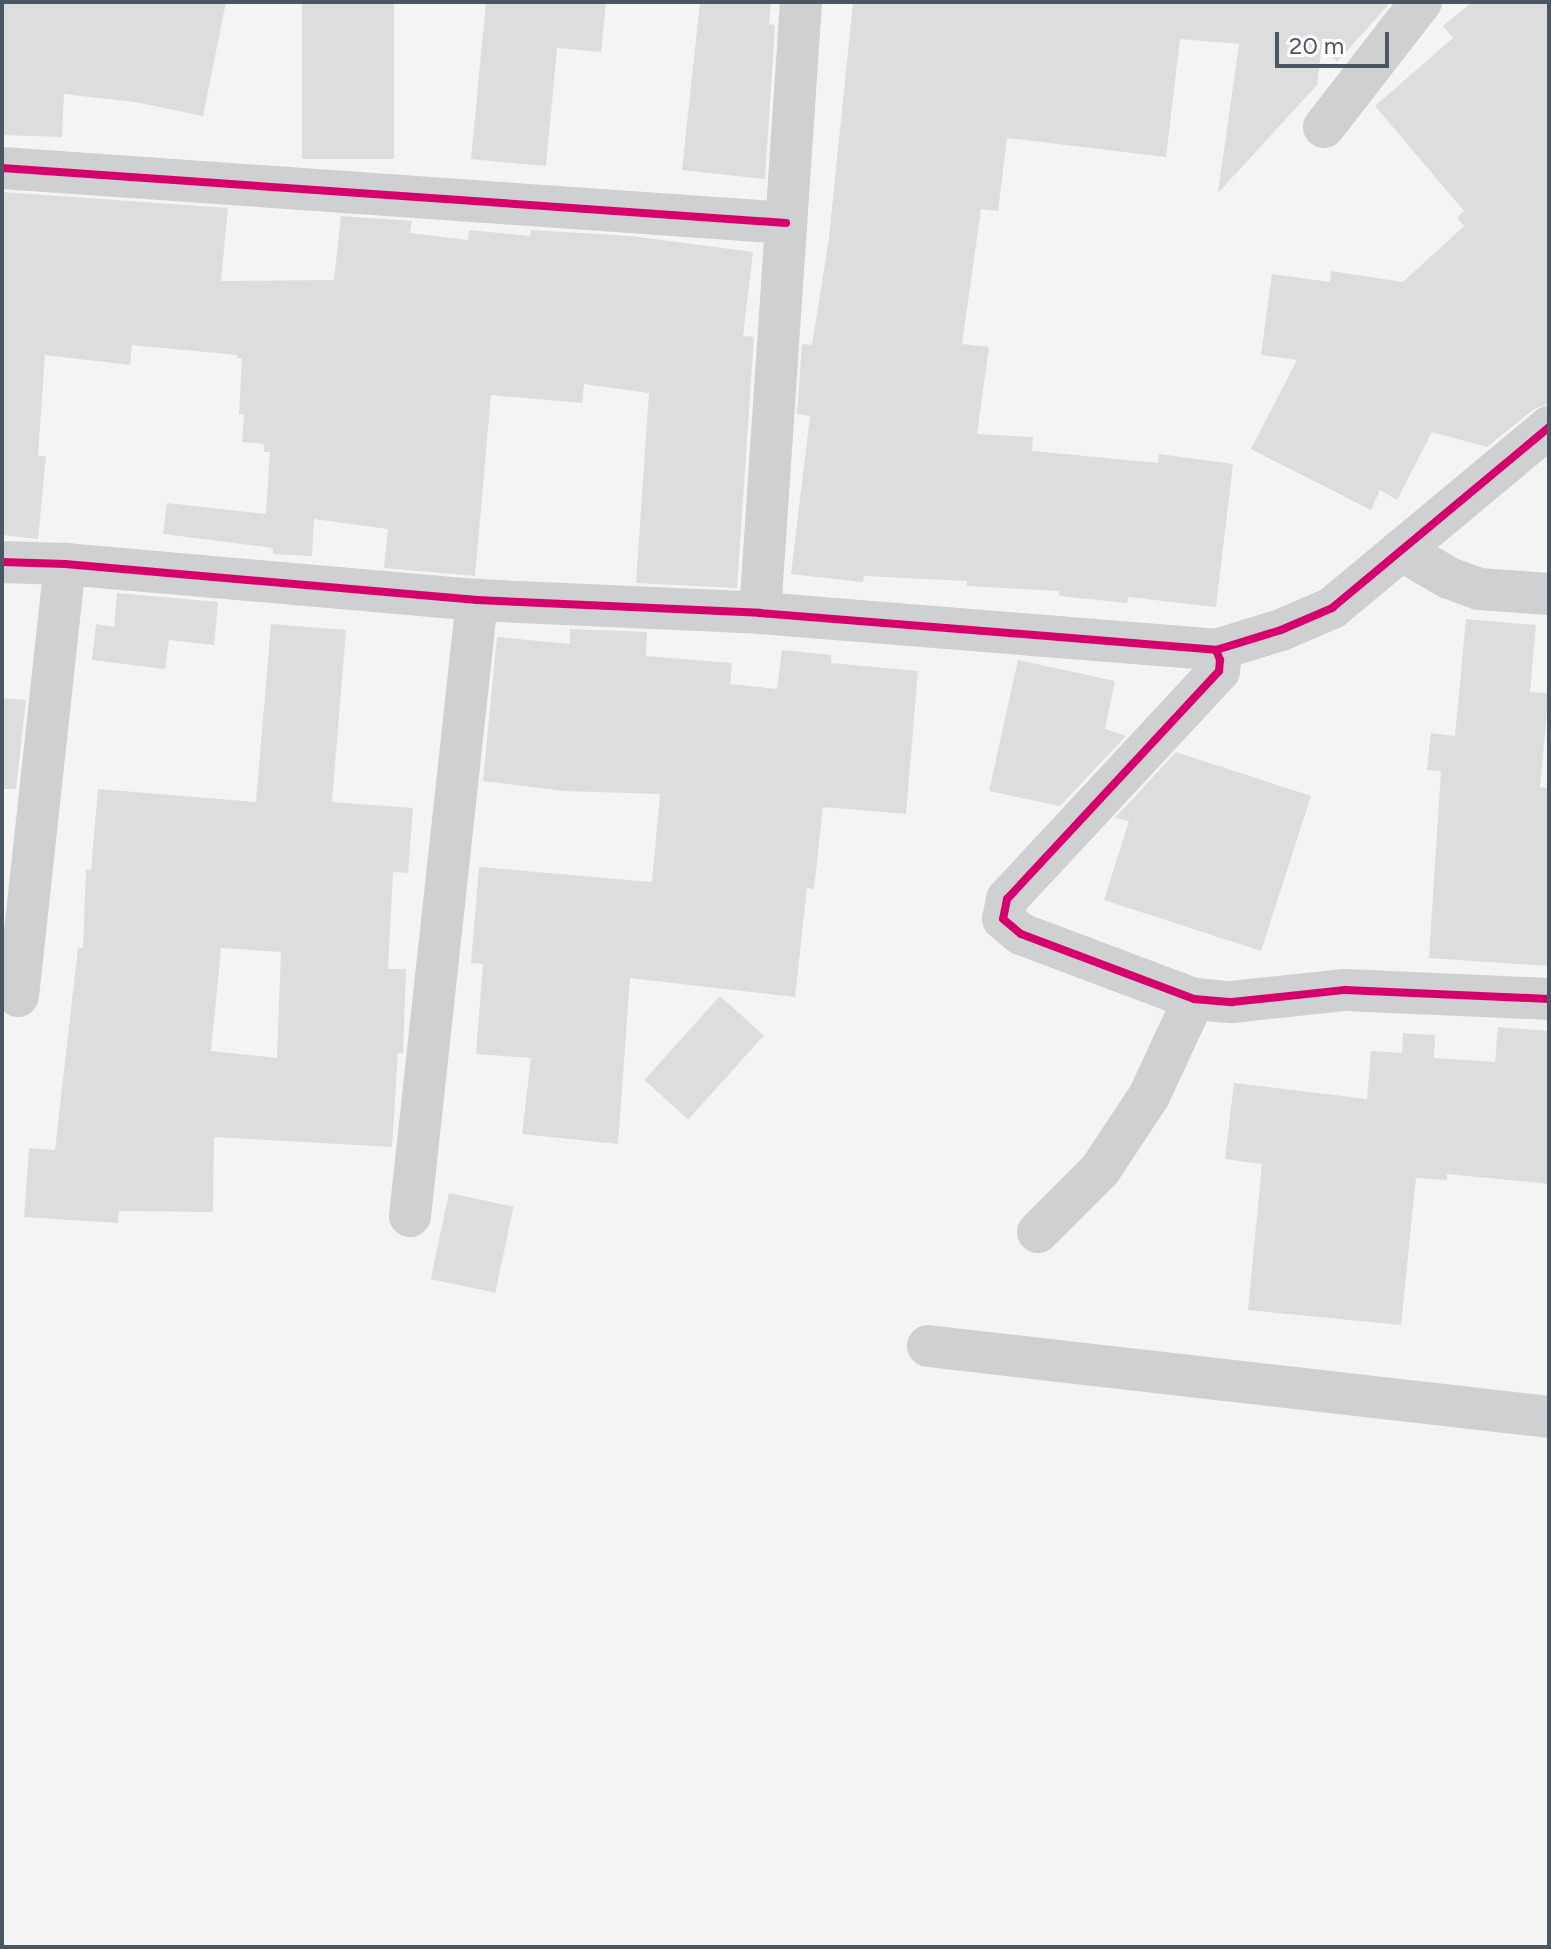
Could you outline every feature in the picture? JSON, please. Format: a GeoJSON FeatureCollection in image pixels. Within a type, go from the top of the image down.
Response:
{"type":"FeatureCollection","features":[{"type":"Feature","properties":{"kind":"street"},"geometry":{"type":"LineString","coordinates":[[760,613],[801,2]]}},
{"type":"Feature","properties":{"kind":"street"},"geometry":{"type":"LineString","coordinates":[[1324,127],[1421,2]]}},
{"type":"Feature","properties":{"kind":"street"},"geometry":{"type":"LineString","coordinates":[[2,168],[786,223]]}},
{"type":"Feature","properties":{"kind":"street"},"geometry":{"type":"LineString","coordinates":[[2,562],[65,564],[477,600],[760,613],[1216,650],[1281,630],[1332,608],[1549,427]]}},
{"type":"Feature","properties":{"kind":"street"},"geometry":{"type":"LineString","coordinates":[[1401,550],[1449,578],[1479,589],[1549,594]]}},
{"type":"Feature","properties":{"kind":"street"},"geometry":{"type":"LineString","coordinates":[[18,996],[65,564]]}},
{"type":"Feature","properties":{"kind":"street"},"geometry":{"type":"LineString","coordinates":[[410,1216],[477,600]]}},
{"type":"Feature","properties":{"kind":"street"},"geometry":{"type":"LineString","coordinates":[[1216,650],[1220,660],[1219,671],[1007,899],[1003,919],[1021,934],[1194,999],[1232,1002],[1345,990],[1549,999]]}},
{"type":"Feature","properties":{"kind":"street"},"geometry":{"type":"LineString","coordinates":[[1038,1232],[1100,1170],[1117,1145],[1149,1096],[1194,999]]}},
{"type":"Feature","properties":{"kind":"street"},"geometry":{"type":"LineString","coordinates":[[928,1346],[1549,1417]]}},
{"type":"Feature","properties":{"kind":"building"},"geometry":{"type":"Polygon","coordinates":[[[2,2],[226,2],[203,116],[135,102],[64,94],[62,137],[2,135],[2,2]]]}},
{"type":"Feature","properties":{"kind":"building"},"geometry":{"type":"Polygon","coordinates":[[[302,2],[394,2],[394,159],[302,159],[302,2]]]}},
{"type":"Feature","properties":{"kind":"building"},"geometry":{"type":"Polygon","coordinates":[[[486,2],[606,2],[601,52],[557,48],[546,166],[471,159],[486,2]]]}},
{"type":"Feature","properties":{"kind":"building"},"geometry":{"type":"Polygon","coordinates":[[[700,2],[771,2],[769,24],[775,25],[765,179],[682,170],[700,2]]]}},
{"type":"Feature","properties":{"kind":"building"},"geometry":{"type":"Polygon","coordinates":[[[853,2],[1391,2],[1337,62],[1322,44],[1317,85],[1218,193],[1239,44],[1180,39],[1166,157],[1007,138],[998,211],[981,209],[962,344],[989,347],[977,434],[1033,437],[1032,451],[1158,463],[1159,454],[1233,464],[1216,607],[1128,597],[1127,603],[1059,596],[1059,591],[967,586],[967,581],[864,576],[863,582],[791,574],[810,416],[797,414],[802,344],[812,345],[829,238],[853,2]]]}},
{"type":"Feature","properties":{"kind":"building"},"geometry":{"type":"Polygon","coordinates":[[[1472,2],[1549,2],[1549,404],[1534,409],[1487,447],[1432,432],[1397,500],[1380,490],[1371,510],[1251,449],[1297,360],[1261,355],[1272,274],[1330,282],[1331,271],[1403,282],[1464,226],[1457,218],[1464,211],[1375,106],[1453,38],[1443,26],[1472,2]]]}},
{"type":"Feature","properties":{"kind":"building"},"geometry":{"type":"Polygon","coordinates":[[[2,192],[228,208],[221,281],[334,280],[341,216],[412,221],[410,233],[468,240],[469,230],[530,236],[531,230],[631,236],[753,252],[743,336],[754,337],[737,588],[636,583],[649,393],[584,384],[582,403],[491,395],[475,576],[384,568],[388,529],[314,519],[312,556],[273,554],[273,548],[163,534],[167,503],[266,514],[270,452],[264,452],[264,444],[242,442],[244,414],[239,414],[242,358],[132,345],[130,365],[45,355],[38,456],[46,456],[38,539],[2,535],[2,192]]]}},
{"type":"Feature","properties":{"kind":"building"},"geometry":{"type":"Polygon","coordinates":[[[117,593],[218,602],[214,645],[169,640],[165,669],[92,660],[96,624],[114,627],[117,593]]]}},
{"type":"Feature","properties":{"kind":"building"},"geometry":{"type":"Polygon","coordinates":[[[1466,619],[1536,625],[1530,692],[1549,693],[1540,787],[1549,788],[1549,966],[1429,958],[1441,771],[1427,770],[1431,733],[1455,736],[1466,619]]]}},
{"type":"Feature","properties":{"kind":"building"},"geometry":{"type":"Polygon","coordinates":[[[271,624],[346,630],[332,802],[413,808],[408,873],[393,872],[388,969],[406,969],[403,1053],[398,1053],[392,1147],[214,1137],[213,1212],[119,1211],[118,1223],[24,1217],[29,1148],[55,1150],[78,948],[83,948],[86,869],[91,870],[98,789],[256,802],[271,624]],[[221,948],[211,1051],[277,1058],[281,952],[221,948]]]}},
{"type":"Feature","properties":{"kind":"building"},"geometry":{"type":"Polygon","coordinates":[[[570,629],[647,632],[646,656],[732,663],[730,684],[777,689],[782,650],[831,655],[831,663],[918,671],[906,814],[823,807],[814,889],[807,888],[795,997],[630,978],[618,1144],[522,1134],[531,1058],[476,1054],[483,964],[471,963],[479,867],[652,882],[660,794],[564,791],[483,781],[497,637],[570,644],[570,629]]]}},
{"type":"Feature","properties":{"kind":"building"},"geometry":{"type":"Polygon","coordinates":[[[1018,660],[1115,681],[1105,729],[1126,736],[1060,806],[989,791],[1018,660]]]}},
{"type":"Feature","properties":{"kind":"building"},"geometry":{"type":"Polygon","coordinates":[[[2,698],[26,700],[16,789],[2,789],[2,698]]]}},
{"type":"Feature","properties":{"kind":"building"},"geometry":{"type":"Polygon","coordinates":[[[1176,752],[1311,796],[1261,951],[1104,900],[1129,821],[1115,818],[1176,752]]]}},
{"type":"Feature","properties":{"kind":"building"},"geometry":{"type":"Polygon","coordinates":[[[720,996],[764,1035],[688,1119],[644,1080],[720,996]]]}},
{"type":"Feature","properties":{"kind":"building"},"geometry":{"type":"Polygon","coordinates":[[[1498,1027],[1549,1031],[1549,1184],[1447,1174],[1447,1180],[1416,1178],[1401,1325],[1248,1310],[1262,1164],[1225,1159],[1234,1083],[1367,1099],[1371,1051],[1402,1053],[1403,1033],[1435,1035],[1434,1058],[1495,1062],[1498,1027]]]}},
{"type":"Feature","properties":{"kind":"building"},"geometry":{"type":"Polygon","coordinates":[[[449,1193],[514,1207],[495,1293],[431,1279],[449,1193]]]}},
{"type":"Feature","properties":{"kind":"cycle path"},"geometry":{"type":"LineString","coordinates":[[2,168],[786,223]]}},
{"type":"Feature","properties":{"kind":"cycle path"},"geometry":{"type":"LineString","coordinates":[[2,562],[65,564],[477,600],[760,613],[1216,650],[1281,630],[1332,608],[1549,427]]}},
{"type":"Feature","properties":{"kind":"cycle path"},"geometry":{"type":"LineString","coordinates":[[1216,650],[1220,660],[1219,671],[1007,899],[1003,919],[1021,934],[1194,999],[1232,1002],[1345,990],[1549,999]]}}]}
